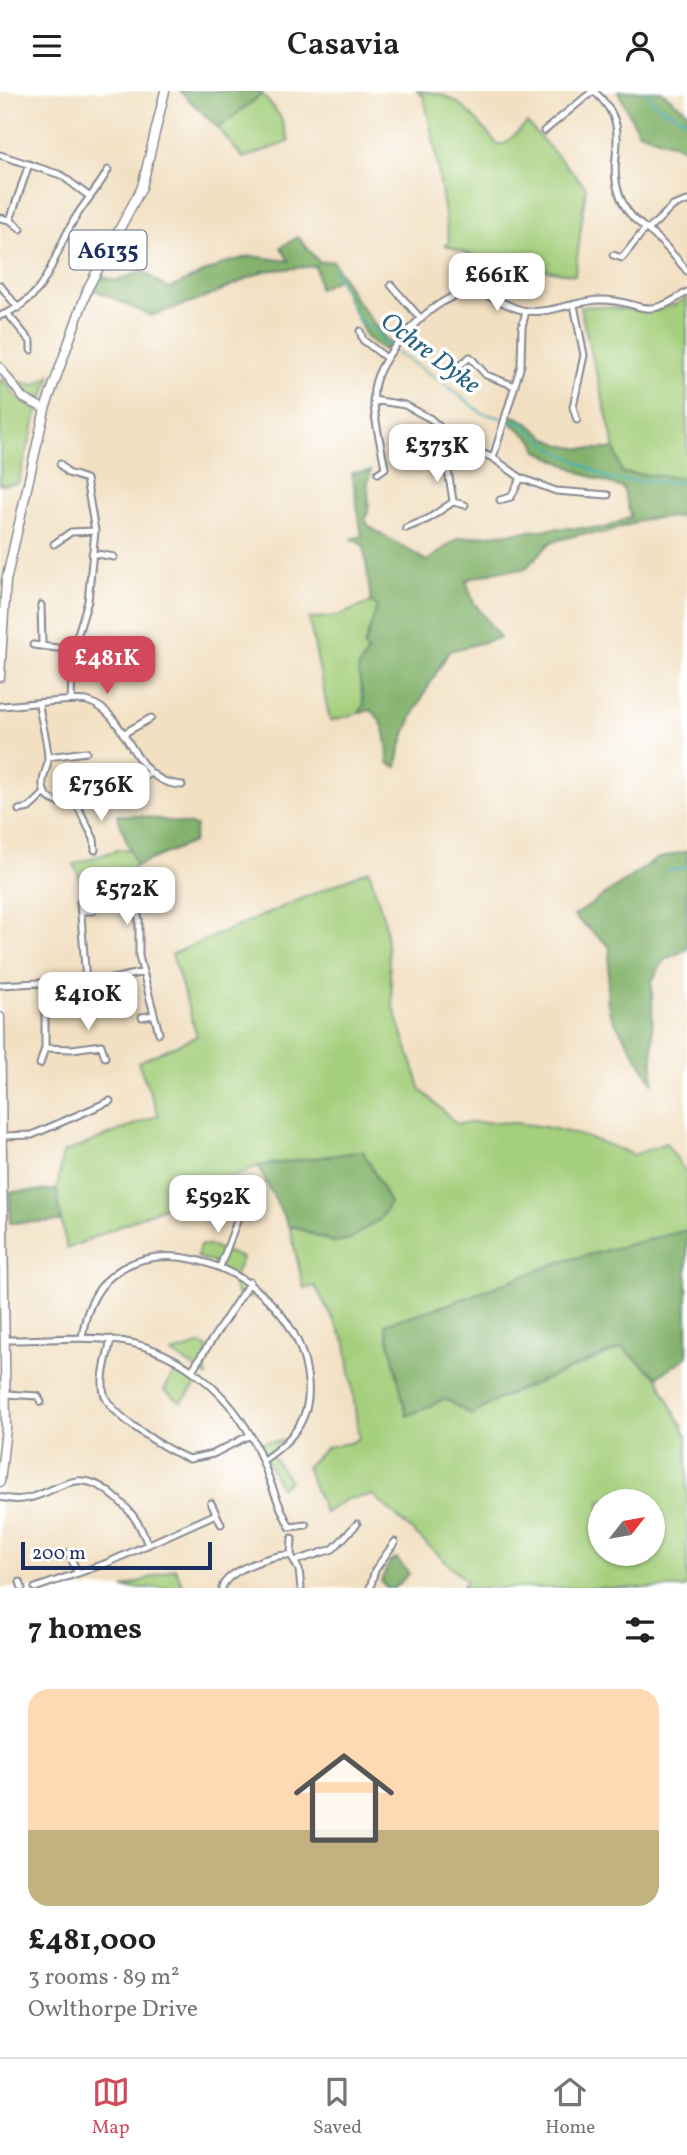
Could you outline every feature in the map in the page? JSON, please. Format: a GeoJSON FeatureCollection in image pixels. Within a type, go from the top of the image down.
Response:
{"type":"FeatureCollection","features":[{"type":"Feature","properties":{"kind":"main road","name":"A6135"},"geometry":{"type":"LineString","coordinates":[[0,677],[6,581],[45,409],[88,288],[142,187],[165,91]]}},
{"type":"Feature","properties":{"kind":"main road"},"geometry":{"type":"LineString","coordinates":[[0,367],[23,398],[45,409]]}},
{"type":"Feature","properties":{"kind":"main road"},"geometry":{"type":"LineString","coordinates":[[0,1017],[6,1394],[5,1458],[0,1482]]}},
{"type":"Feature","properties":{"kind":"street"},"geometry":{"type":"LineString","coordinates":[[544,131],[594,91],[608,104],[619,128],[613,165],[614,185],[632,218],[669,249],[687,271]]}},
{"type":"Feature","properties":{"kind":"street"},"geometry":{"type":"LineString","coordinates":[[0,155],[61,175],[90,197]]}},
{"type":"Feature","properties":{"kind":"street"},"geometry":{"type":"LineString","coordinates":[[10,221],[29,164]]}},
{"type":"Feature","properties":{"kind":"street"},"geometry":{"type":"LineString","coordinates":[[0,316],[18,308],[42,286],[70,226],[108,170]]}},
{"type":"Feature","properties":{"kind":"street"},"geometry":{"type":"LineString","coordinates":[[613,255],[622,258],[646,230],[673,206],[687,201]]}},
{"type":"Feature","properties":{"kind":"street"},"geometry":{"type":"LineString","coordinates":[[0,218],[21,229]]}},
{"type":"Feature","properties":{"kind":"street"},"geometry":{"type":"LineString","coordinates":[[0,285],[18,308]]}},
{"type":"Feature","properties":{"kind":"street"},"geometry":{"type":"LineString","coordinates":[[391,285],[421,319]]}},
{"type":"Feature","properties":{"kind":"street"},"geometry":{"type":"LineString","coordinates":[[386,468],[373,400],[378,373],[386,356],[421,319],[446,299],[460,293],[488,295],[526,311],[604,300],[643,309],[657,308],[687,292]]}},
{"type":"Feature","properties":{"kind":"street"},"geometry":{"type":"LineString","coordinates":[[575,305],[584,355],[573,407],[577,420]]}},
{"type":"Feature","properties":{"kind":"street"},"geometry":{"type":"LineString","coordinates":[[493,458],[508,413],[524,349],[522,327],[526,311]]}},
{"type":"Feature","properties":{"kind":"street"},"geometry":{"type":"LineString","coordinates":[[7,313],[31,342],[31,350]]}},
{"type":"Feature","properties":{"kind":"street"},"geometry":{"type":"LineString","coordinates":[[360,331],[363,340],[386,356]]}},
{"type":"Feature","properties":{"kind":"street"},"geometry":{"type":"LineString","coordinates":[[459,366],[470,357],[486,375],[515,386]]}},
{"type":"Feature","properties":{"kind":"street"},"geometry":{"type":"LineString","coordinates":[[373,400],[405,405],[431,419],[456,442],[493,458],[521,478],[556,491],[608,495]]}},
{"type":"Feature","properties":{"kind":"street"},"geometry":{"type":"LineString","coordinates":[[453,502],[446,464],[448,453],[456,442]]}},
{"type":"Feature","properties":{"kind":"street"},"geometry":{"type":"LineString","coordinates":[[60,464],[68,473],[86,479],[95,531],[88,601],[73,650],[71,700]]}},
{"type":"Feature","properties":{"kind":"street"},"geometry":{"type":"LineString","coordinates":[[386,468],[395,471]]}},
{"type":"Feature","properties":{"kind":"street"},"geometry":{"type":"LineString","coordinates":[[378,473],[386,468]]}},
{"type":"Feature","properties":{"kind":"street"},"geometry":{"type":"LineString","coordinates":[[500,500],[511,497],[521,478]]}},
{"type":"Feature","properties":{"kind":"street"},"geometry":{"type":"LineString","coordinates":[[406,529],[428,519],[453,502],[465,505]]}},
{"type":"Feature","properties":{"kind":"street"},"geometry":{"type":"LineString","coordinates":[[54,544],[71,532],[95,531]]}},
{"type":"Feature","properties":{"kind":"street"},"geometry":{"type":"LineString","coordinates":[[92,553],[114,557]]}},
{"type":"Feature","properties":{"kind":"street"},"geometry":{"type":"LineString","coordinates":[[41,605],[43,644]]}},
{"type":"Feature","properties":{"kind":"street"},"geometry":{"type":"LineString","coordinates":[[33,645],[43,644],[73,650]]}},
{"type":"Feature","properties":{"kind":"street"},"geometry":{"type":"LineString","coordinates":[[0,706],[39,705],[71,700],[98,705],[109,714],[149,772],[169,783],[182,785]]}},
{"type":"Feature","properties":{"kind":"street"},"geometry":{"type":"LineString","coordinates":[[39,705],[48,757],[43,787],[45,793],[62,803],[77,805],[88,801]]}},
{"type":"Feature","properties":{"kind":"street"},"geometry":{"type":"LineString","coordinates":[[123,734],[151,718]]}},
{"type":"Feature","properties":{"kind":"street"},"geometry":{"type":"LineString","coordinates":[[48,757],[86,752]]}},
{"type":"Feature","properties":{"kind":"street"},"geometry":{"type":"LineString","coordinates":[[136,787],[149,772]]}},
{"type":"Feature","properties":{"kind":"street"},"geometry":{"type":"LineString","coordinates":[[19,810],[29,808],[45,793]]}},
{"type":"Feature","properties":{"kind":"street"},"geometry":{"type":"LineString","coordinates":[[77,805],[94,839],[95,850]]}},
{"type":"Feature","properties":{"kind":"street"},"geometry":{"type":"LineString","coordinates":[[124,876],[139,919],[139,955],[159,1033]]}},
{"type":"Feature","properties":{"kind":"street"},"geometry":{"type":"LineString","coordinates":[[80,902],[86,981]]}},
{"type":"Feature","properties":{"kind":"street"},"geometry":{"type":"LineString","coordinates":[[81,911],[93,911]]}},
{"type":"Feature","properties":{"kind":"street"},"geometry":{"type":"LineString","coordinates":[[0,985],[86,981],[143,972]]}},
{"type":"Feature","properties":{"kind":"street"},"geometry":{"type":"LineString","coordinates":[[40,1064],[45,1048],[46,984]]}},
{"type":"Feature","properties":{"kind":"street"},"geometry":{"type":"LineString","coordinates":[[142,1017],[153,1014]]}},
{"type":"Feature","properties":{"kind":"street"},"geometry":{"type":"LineString","coordinates":[[45,1048],[72,1049],[101,1045],[105,1057]]}},
{"type":"Feature","properties":{"kind":"street"},"geometry":{"type":"LineString","coordinates":[[3,1136],[32,1135],[110,1101]]}},
{"type":"Feature","properties":{"kind":"street"},"geometry":{"type":"LineString","coordinates":[[220,1267],[240,1213]]}},
{"type":"Feature","properties":{"kind":"street"},"geometry":{"type":"LineString","coordinates":[[82,1338],[89,1303],[102,1284],[117,1271],[136,1262],[170,1258],[220,1267],[250,1282],[275,1304],[292,1326],[304,1357],[309,1380],[307,1411],[299,1430],[288,1443],[262,1461]]}},
{"type":"Feature","properties":{"kind":"street"},"geometry":{"type":"LineString","coordinates":[[192,1370],[250,1282]]}},
{"type":"Feature","properties":{"kind":"street"},"geometry":{"type":"LineString","coordinates":[[5,1339],[111,1339],[150,1349],[192,1370],[223,1398],[250,1434],[285,1517],[293,1527],[291,1555],[301,1588]]}},
{"type":"Feature","properties":{"kind":"street"},"geometry":{"type":"LineString","coordinates":[[111,1339],[103,1386],[108,1405],[119,1415],[189,1459],[213,1454],[250,1434]]}},
{"type":"Feature","properties":{"kind":"street"},"geometry":{"type":"LineString","coordinates":[[6,1394],[38,1396],[41,1402]]}},
{"type":"Feature","properties":{"kind":"street"},"geometry":{"type":"LineString","coordinates":[[0,1497],[32,1499],[75,1480],[93,1481],[136,1517],[148,1545]]}},
{"type":"Feature","properties":{"kind":"street"},"geometry":{"type":"LineString","coordinates":[[211,1503],[221,1524]]}},
{"type":"Feature","properties":{"kind":"street"},"geometry":{"type":"LineString","coordinates":[[35,1588],[107,1563],[216,1514]]}},
{"type":"Feature","properties":{"kind":"street"},"geometry":{"type":"LineString","coordinates":[[295,1561],[333,1549],[357,1524]]}},
{"type":"Feature","properties":{"kind":"street"},"geometry":{"type":"LineString","coordinates":[[293,1527],[306,1525]]}},
{"type":"Feature","properties":{"kind":"street"},"geometry":{"type":"LineString","coordinates":[[370,1588],[375,1570],[395,1542]]}},
{"type":"Feature","properties":{"kind":"street"},"geometry":{"type":"LineString","coordinates":[[69,1553],[77,1572]]}},
{"type":"Feature","properties":{"kind":"street"},"geometry":{"type":"LineString","coordinates":[[222,1588],[228,1578],[257,1562],[291,1555]]}},
{"type":"Feature","properties":{"kind":"green space"},"geometry":{"type":"Polygon","coordinates":[[[180,91],[259,91],[262,94],[218,128],[180,91]]]}},
{"type":"Feature","properties":{"kind":"green space"},"geometry":{"type":"Polygon","coordinates":[[[417,91],[443,95],[453,100],[471,114],[497,144],[505,144],[527,123],[586,187],[575,275],[479,258],[445,245],[449,242],[435,149],[424,97],[417,91]]]}},
{"type":"Feature","properties":{"kind":"green space"},"geometry":{"type":"Polygon","coordinates":[[[618,91],[661,91],[687,111],[687,149],[638,132],[618,91]]]}},
{"type":"Feature","properties":{"kind":"green space"},"geometry":{"type":"Polygon","coordinates":[[[262,94],[280,116],[289,142],[243,158],[218,128],[262,94]]]}},
{"type":"Feature","properties":{"kind":"green space"},"geometry":{"type":"Polygon","coordinates":[[[298,237],[319,262],[333,261],[354,297],[391,345],[384,350],[367,338],[338,279],[319,289],[316,266],[264,271],[209,296],[151,316],[93,289],[98,275],[116,281],[143,271],[168,289],[225,263],[251,256],[289,261],[281,247],[298,237]]]}},
{"type":"Feature","properties":{"kind":"green space"},"geometry":{"type":"Polygon","coordinates":[[[687,298],[687,478],[621,473],[580,307],[647,311],[673,305],[687,298]]]}},
{"type":"Feature","properties":{"kind":"green space"},"geometry":{"type":"Polygon","coordinates":[[[51,375],[44,397],[38,400],[24,395],[14,381],[35,385],[51,375]]]}},
{"type":"Feature","properties":{"kind":"green space"},"geometry":{"type":"Polygon","coordinates":[[[0,380],[4,380],[15,396],[38,411],[18,483],[0,485],[0,380]]]}},
{"type":"Feature","properties":{"kind":"green space"},"geometry":{"type":"Polygon","coordinates":[[[511,415],[564,446],[615,449],[622,473],[687,478],[687,516],[645,519],[605,533],[581,534],[551,542],[525,569],[497,571],[466,580],[473,601],[500,638],[449,651],[410,722],[397,767],[388,763],[385,733],[376,715],[371,710],[359,713],[364,705],[358,669],[368,651],[364,648],[377,606],[371,602],[364,546],[352,539],[362,536],[352,473],[371,471],[368,483],[369,507],[365,520],[370,527],[427,561],[458,538],[561,528],[605,528],[631,517],[623,488],[584,474],[538,451],[534,441],[510,422],[511,415]]]}},
{"type":"Feature","properties":{"kind":"green space"},"geometry":{"type":"Polygon","coordinates":[[[371,602],[378,606],[364,647],[368,651],[358,669],[364,706],[359,713],[330,721],[309,619],[337,616],[371,602]]]}},
{"type":"Feature","properties":{"kind":"green space"},"geometry":{"type":"Polygon","coordinates":[[[117,815],[142,816],[196,826],[193,842],[136,866],[117,815]]]}},
{"type":"Feature","properties":{"kind":"green space"},"geometry":{"type":"Polygon","coordinates":[[[120,849],[132,850],[136,866],[82,884],[74,864],[120,849]]]}},
{"type":"Feature","properties":{"kind":"green space"},"geometry":{"type":"Polygon","coordinates":[[[687,851],[687,949],[664,960],[652,981],[653,1083],[610,1014],[607,999],[610,947],[574,916],[657,859],[687,851]]]}},
{"type":"Feature","properties":{"kind":"green space"},"geometry":{"type":"Polygon","coordinates":[[[369,870],[385,923],[393,1005],[421,1090],[457,1124],[503,1122],[547,1127],[634,1155],[666,1143],[687,1174],[687,1230],[560,1262],[452,1303],[385,1324],[407,1415],[445,1399],[472,1415],[500,1398],[622,1347],[657,1377],[687,1436],[687,1585],[684,1588],[461,1588],[467,1581],[373,1495],[347,1499],[325,1513],[306,1467],[327,1447],[350,1443],[359,1438],[346,1343],[315,1286],[304,1289],[290,1229],[293,1226],[332,1242],[348,1240],[380,1219],[363,1152],[258,1166],[67,1249],[56,1195],[63,1153],[159,1115],[138,1062],[197,1036],[172,954],[369,870]]]}},
{"type":"Feature","properties":{"kind":"green space"},"geometry":{"type":"Polygon","coordinates":[[[363,1151],[390,1203],[380,1219],[348,1240],[332,1242],[293,1226],[290,1229],[258,1166],[363,1151]]]}},
{"type":"Feature","properties":{"kind":"green space"},"geometry":{"type":"Polygon","coordinates":[[[57,1190],[61,1221],[10,1223],[10,1192],[57,1190]]]}},
{"type":"Feature","properties":{"kind":"green space"},"geometry":{"type":"Polygon","coordinates":[[[687,1230],[687,1357],[657,1377],[622,1348],[500,1398],[472,1415],[445,1399],[407,1416],[385,1324],[452,1303],[560,1262],[687,1230]]]}},
{"type":"Feature","properties":{"kind":"green space"},"geometry":{"type":"Polygon","coordinates":[[[200,1245],[212,1246],[242,1258],[234,1277],[264,1297],[245,1298],[237,1294],[231,1279],[217,1272],[213,1262],[197,1257],[200,1245]]]}},
{"type":"Feature","properties":{"kind":"green space"},"geometry":{"type":"Polygon","coordinates":[[[202,1344],[210,1350],[204,1362],[207,1376],[172,1353],[202,1344]]]}},
{"type":"Feature","properties":{"kind":"green space"},"geometry":{"type":"Polygon","coordinates":[[[176,1368],[198,1383],[181,1402],[164,1391],[176,1368]]]}},
{"type":"Feature","properties":{"kind":"green space"},"geometry":{"type":"Polygon","coordinates":[[[284,1441],[270,1453],[290,1481],[280,1487],[258,1442],[284,1441]]]}},
{"type":"Feature","properties":{"kind":"green space"},"geometry":{"type":"Polygon","coordinates":[[[397,1559],[409,1574],[394,1588],[387,1588],[381,1581],[390,1561],[397,1559]]]}},
{"type":"Feature","properties":{"kind":"green space"},"geometry":{"type":"Polygon","coordinates":[[[175,1568],[184,1588],[123,1588],[175,1568]]]}},
{"type":"Feature","properties":{"kind":"waterway"},"geometry":{"type":"LineString","coordinates":[[647,91],[653,103],[687,120]]}},
{"type":"Feature","properties":{"kind":"waterway","name":"Ochre Dyke"},"geometry":{"type":"LineString","coordinates":[[333,269],[360,321],[373,329],[390,349]]}},
{"type":"Feature","properties":{"kind":"waterway","name":"Ochre Dyke"},"geometry":{"type":"LineString","coordinates":[[395,352],[441,381],[482,413],[502,418]]}},
{"type":"Feature","properties":{"kind":"waterway","name":"Ochre Dyke"},"geometry":{"type":"LineString","coordinates":[[507,420],[523,424],[550,447],[612,480],[687,483]]}},
{"type":"Feature","properties":{"kind":"waterway"},"geometry":{"type":"LineString","coordinates":[[668,871],[687,867]]}}]}
